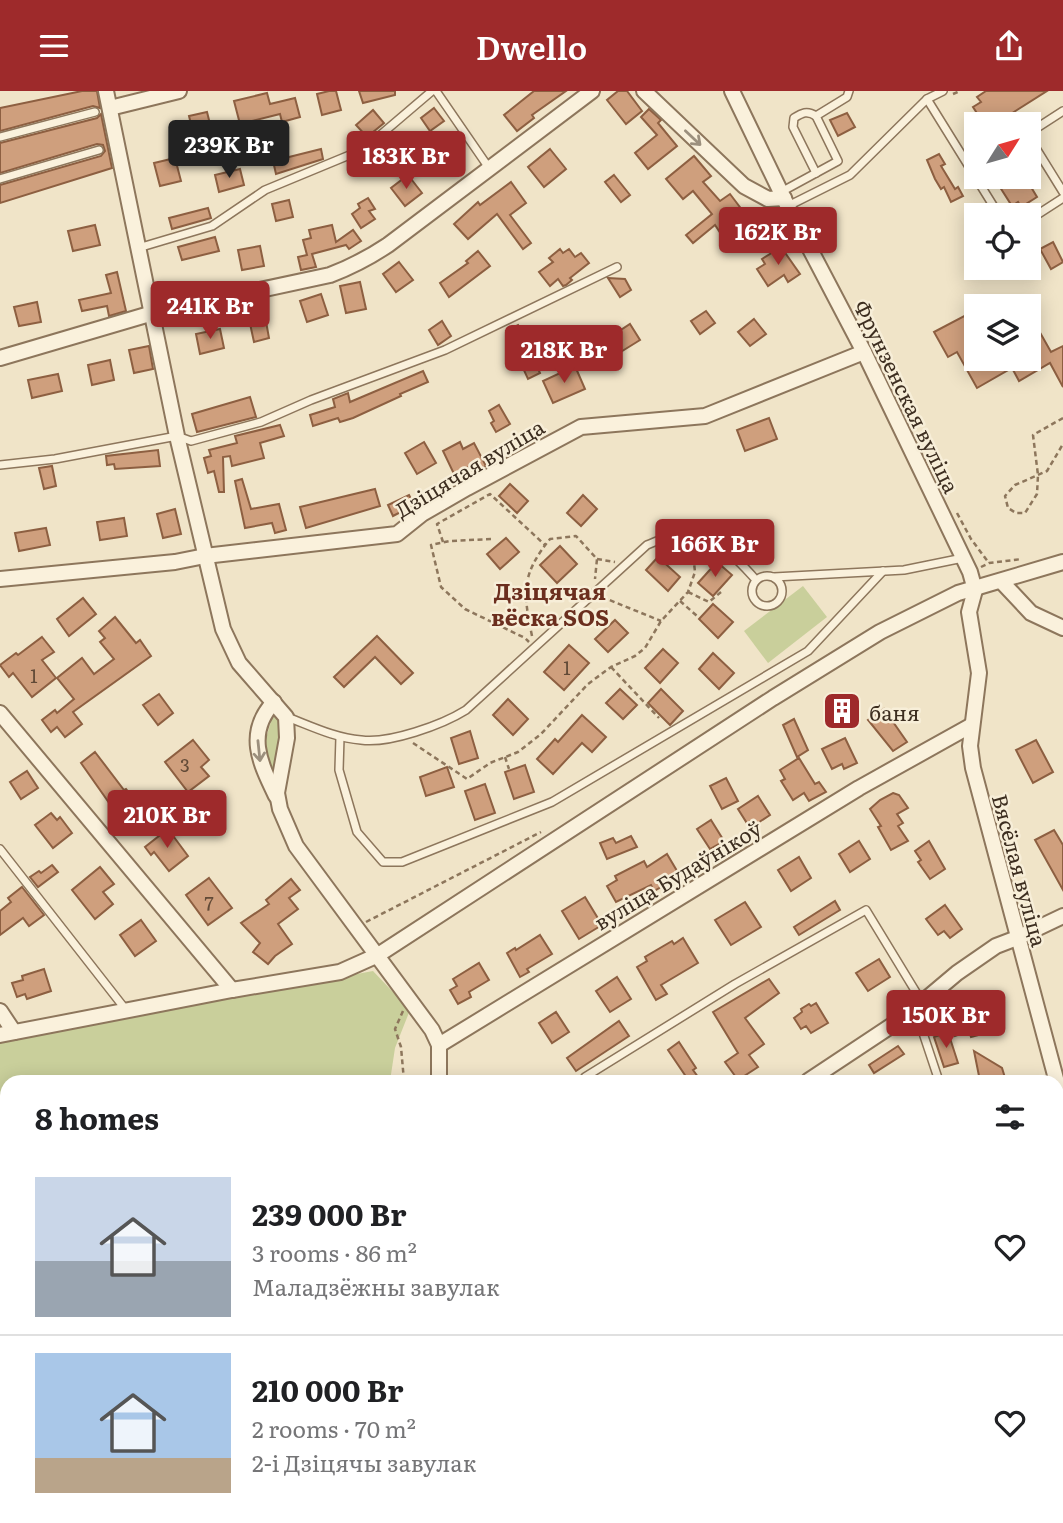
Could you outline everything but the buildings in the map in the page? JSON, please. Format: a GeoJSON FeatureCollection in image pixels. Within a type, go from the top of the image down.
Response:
{"type":"FeatureCollection","features":[{"type":"Feature","properties":{"kind":"street"},"geometry":{"type":"LineString","coordinates":[[106,91],[102,110],[138,248],[177,436],[223,629],[239,663],[286,717],[287,739],[279,779],[278,801]]}},
{"type":"Feature","properties":{"kind":"street"},"geometry":{"type":"LineString","coordinates":[[102,110],[179,91]]}},
{"type":"Feature","properties":{"kind":"street"},"geometry":{"type":"LineString","coordinates":[[0,358],[153,313],[330,275],[367,259],[593,91]]}},
{"type":"Feature","properties":{"kind":"street"},"geometry":{"type":"LineString","coordinates":[[644,91],[744,186],[768,199],[784,199]]}},
{"type":"Feature","properties":{"kind":"street","name":"Фрунзенская вуліца"},"geometry":{"type":"LineString","coordinates":[[732,91],[964,557],[975,590]]}},
{"type":"Feature","properties":{"kind":"street","name":"Дзіцячая вуліца"},"geometry":{"type":"LineString","coordinates":[[0,579],[175,562],[205,556],[397,534],[422,514],[456,494],[581,427],[705,416],[864,352]]}},
{"type":"Feature","properties":{"kind":"street"},"geometry":{"type":"LineString","coordinates":[[0,1011],[7,1033],[340,972],[378,955],[773,698],[880,632],[958,593],[1063,562]]}},
{"type":"Feature","properties":{"kind":"street"},"geometry":{"type":"LineString","coordinates":[[1001,581],[1031,613],[1063,628]]}},
{"type":"Feature","properties":{"kind":"street","name":"Вясёлая вуліца"},"geometry":{"type":"LineString","coordinates":[[975,590],[969,611],[979,673],[970,746],[973,768],[1055,1075]]}},
{"type":"Feature","properties":{"kind":"street"},"geometry":{"type":"LineString","coordinates":[[274,702],[260,723],[257,744],[260,762],[280,809],[296,845],[432,1030],[439,1045],[439,1075]]}},
{"type":"Feature","properties":{"kind":"street"},"geometry":{"type":"LineString","coordinates":[[0,713],[232,990]]}},
{"type":"Feature","properties":{"kind":"street","name":"вуліца Будаўнікоў"},"geometry":{"type":"LineString","coordinates":[[439,1045],[859,788],[972,725]]}},
{"type":"Feature","properties":{"kind":"street"},"geometry":{"type":"LineString","coordinates":[[823,1075],[996,946],[1063,916]]}},
{"type":"Feature","properties":{"kind":"lane"},"geometry":{"type":"LineString","coordinates":[[138,248],[212,226],[265,190],[352,154],[371,143],[434,91],[489,169]]}},
{"type":"Feature","properties":{"kind":"lane"},"geometry":{"type":"LineString","coordinates":[[816,117],[847,97],[849,91]]}},
{"type":"Feature","properties":{"kind":"lane"},"geometry":{"type":"LineString","coordinates":[[784,199],[850,175],[927,99],[947,93]]}},
{"type":"Feature","properties":{"kind":"lane"},"geometry":{"type":"LineString","coordinates":[[927,99],[992,203]]}},
{"type":"Feature","properties":{"kind":"lane"},"geometry":{"type":"LineString","coordinates":[[0,137],[102,110]]}},
{"type":"Feature","properties":{"kind":"lane"},"geometry":{"type":"LineString","coordinates":[[1041,127],[1063,111]]}},
{"type":"Feature","properties":{"kind":"lane"},"geometry":{"type":"LineString","coordinates":[[784,199],[816,173],[838,161],[816,117],[803,112],[794,118],[793,127],[816,173]]}},
{"type":"Feature","properties":{"kind":"lane"},"geometry":{"type":"LineString","coordinates":[[0,179],[99,150]]}},
{"type":"Feature","properties":{"kind":"lane"},"geometry":{"type":"LineString","coordinates":[[1041,155],[1063,192]]}},
{"type":"Feature","properties":{"kind":"lane"},"geometry":{"type":"LineString","coordinates":[[1041,212],[1063,198]]}},
{"type":"Feature","properties":{"kind":"lane"},"geometry":{"type":"LineString","coordinates":[[0,465],[55,459],[177,436],[191,441],[261,422],[311,400],[445,350],[617,267]]}},
{"type":"Feature","properties":{"kind":"lane"},"geometry":{"type":"LineString","coordinates":[[286,717],[340,737],[364,741],[401,735],[446,722],[466,710],[647,545],[675,535],[705,538],[732,553],[755,580]]}},
{"type":"Feature","properties":{"kind":"lane"},"geometry":{"type":"LineString","coordinates":[[774,577],[782,590],[779,601],[763,605],[755,600],[751,591],[755,580],[765,575],[774,577],[904,570],[964,557]]}},
{"type":"Feature","properties":{"kind":"lane"},"geometry":{"type":"LineString","coordinates":[[340,737],[339,770],[357,832],[383,862],[402,862],[552,802],[808,651],[883,571]]}},
{"type":"Feature","properties":{"kind":"lane"},"geometry":{"type":"LineString","coordinates":[[0,849],[126,1010]]}},
{"type":"Feature","properties":{"kind":"lane"},"geometry":{"type":"LineString","coordinates":[[587,1075],[735,984],[866,911],[918,1006],[937,1075]]}},
{"type":"Feature","properties":{"kind":"path"},"geometry":{"type":"LineString","coordinates":[[947,93],[960,91]]}},
{"type":"Feature","properties":{"kind":"path"},"geometry":{"type":"LineString","coordinates":[[1063,418],[1033,435],[1038,475],[1037,494],[1025,513],[1016,513],[1008,508],[1005,496],[1014,485],[1038,475],[1047,471],[1063,444]]}},
{"type":"Feature","properties":{"kind":"path"},"geometry":{"type":"LineString","coordinates":[[443,542],[438,524],[490,494],[545,545]]}},
{"type":"Feature","properties":{"kind":"path"},"geometry":{"type":"LineString","coordinates":[[953,504],[971,539],[989,563]]}},
{"type":"Feature","properties":{"kind":"path"},"geometry":{"type":"LineString","coordinates":[[534,647],[525,599],[530,569],[550,539],[576,535]]}},
{"type":"Feature","properties":{"kind":"path"},"geometry":{"type":"LineString","coordinates":[[401,735],[467,779],[490,763],[518,752],[541,734],[588,684],[645,648],[661,621],[688,592],[695,572],[692,537]]}},
{"type":"Feature","properties":{"kind":"path"},"geometry":{"type":"LineString","coordinates":[[491,539],[431,545],[442,587],[465,609],[525,638],[534,647]]}},
{"type":"Feature","properties":{"kind":"path"},"geometry":{"type":"LineString","coordinates":[[597,559],[628,564]]}},
{"type":"Feature","properties":{"kind":"path"},"geometry":{"type":"LineString","coordinates":[[688,592],[709,602],[721,592]]}},
{"type":"Feature","properties":{"kind":"path"},"geometry":{"type":"LineString","coordinates":[[680,601],[697,616]]}},
{"type":"Feature","properties":{"kind":"path"},"geometry":{"type":"LineString","coordinates":[[611,667],[659,718]]}},
{"type":"Feature","properties":{"kind":"path"},"geometry":{"type":"LineString","coordinates":[[505,757],[509,769]]}},
{"type":"Feature","properties":{"kind":"path"},"geometry":{"type":"LineString","coordinates":[[403,1075],[401,1047],[395,1029],[400,1015],[412,1000]]}},
{"type":"Feature","properties":{"kind":"green space"},"geometry":{"type":"Polygon","coordinates":[[[803,586],[827,617],[768,663],[744,631],[803,586]]]}},
{"type":"Feature","properties":{"kind":"green space"},"geometry":{"type":"Polygon","coordinates":[[[274,711],[282,725],[274,769],[268,766],[265,742],[274,711]]]}},
{"type":"Feature","properties":{"kind":"green space"},"geometry":{"type":"Polygon","coordinates":[[[373,971],[410,1010],[395,1048],[391,1075],[0,1075],[0,1041],[373,971]]]}},
{"type":"Feature","properties":{"kind":"place","name":"баня"},"geometry":{"type":"Point","coordinates":[842,711]}},
{"type":"Feature","properties":{"kind":"district","name":"Дзіцячая вёска SOS"},"geometry":{"type":"Point","coordinates":[550,603]}}]}
